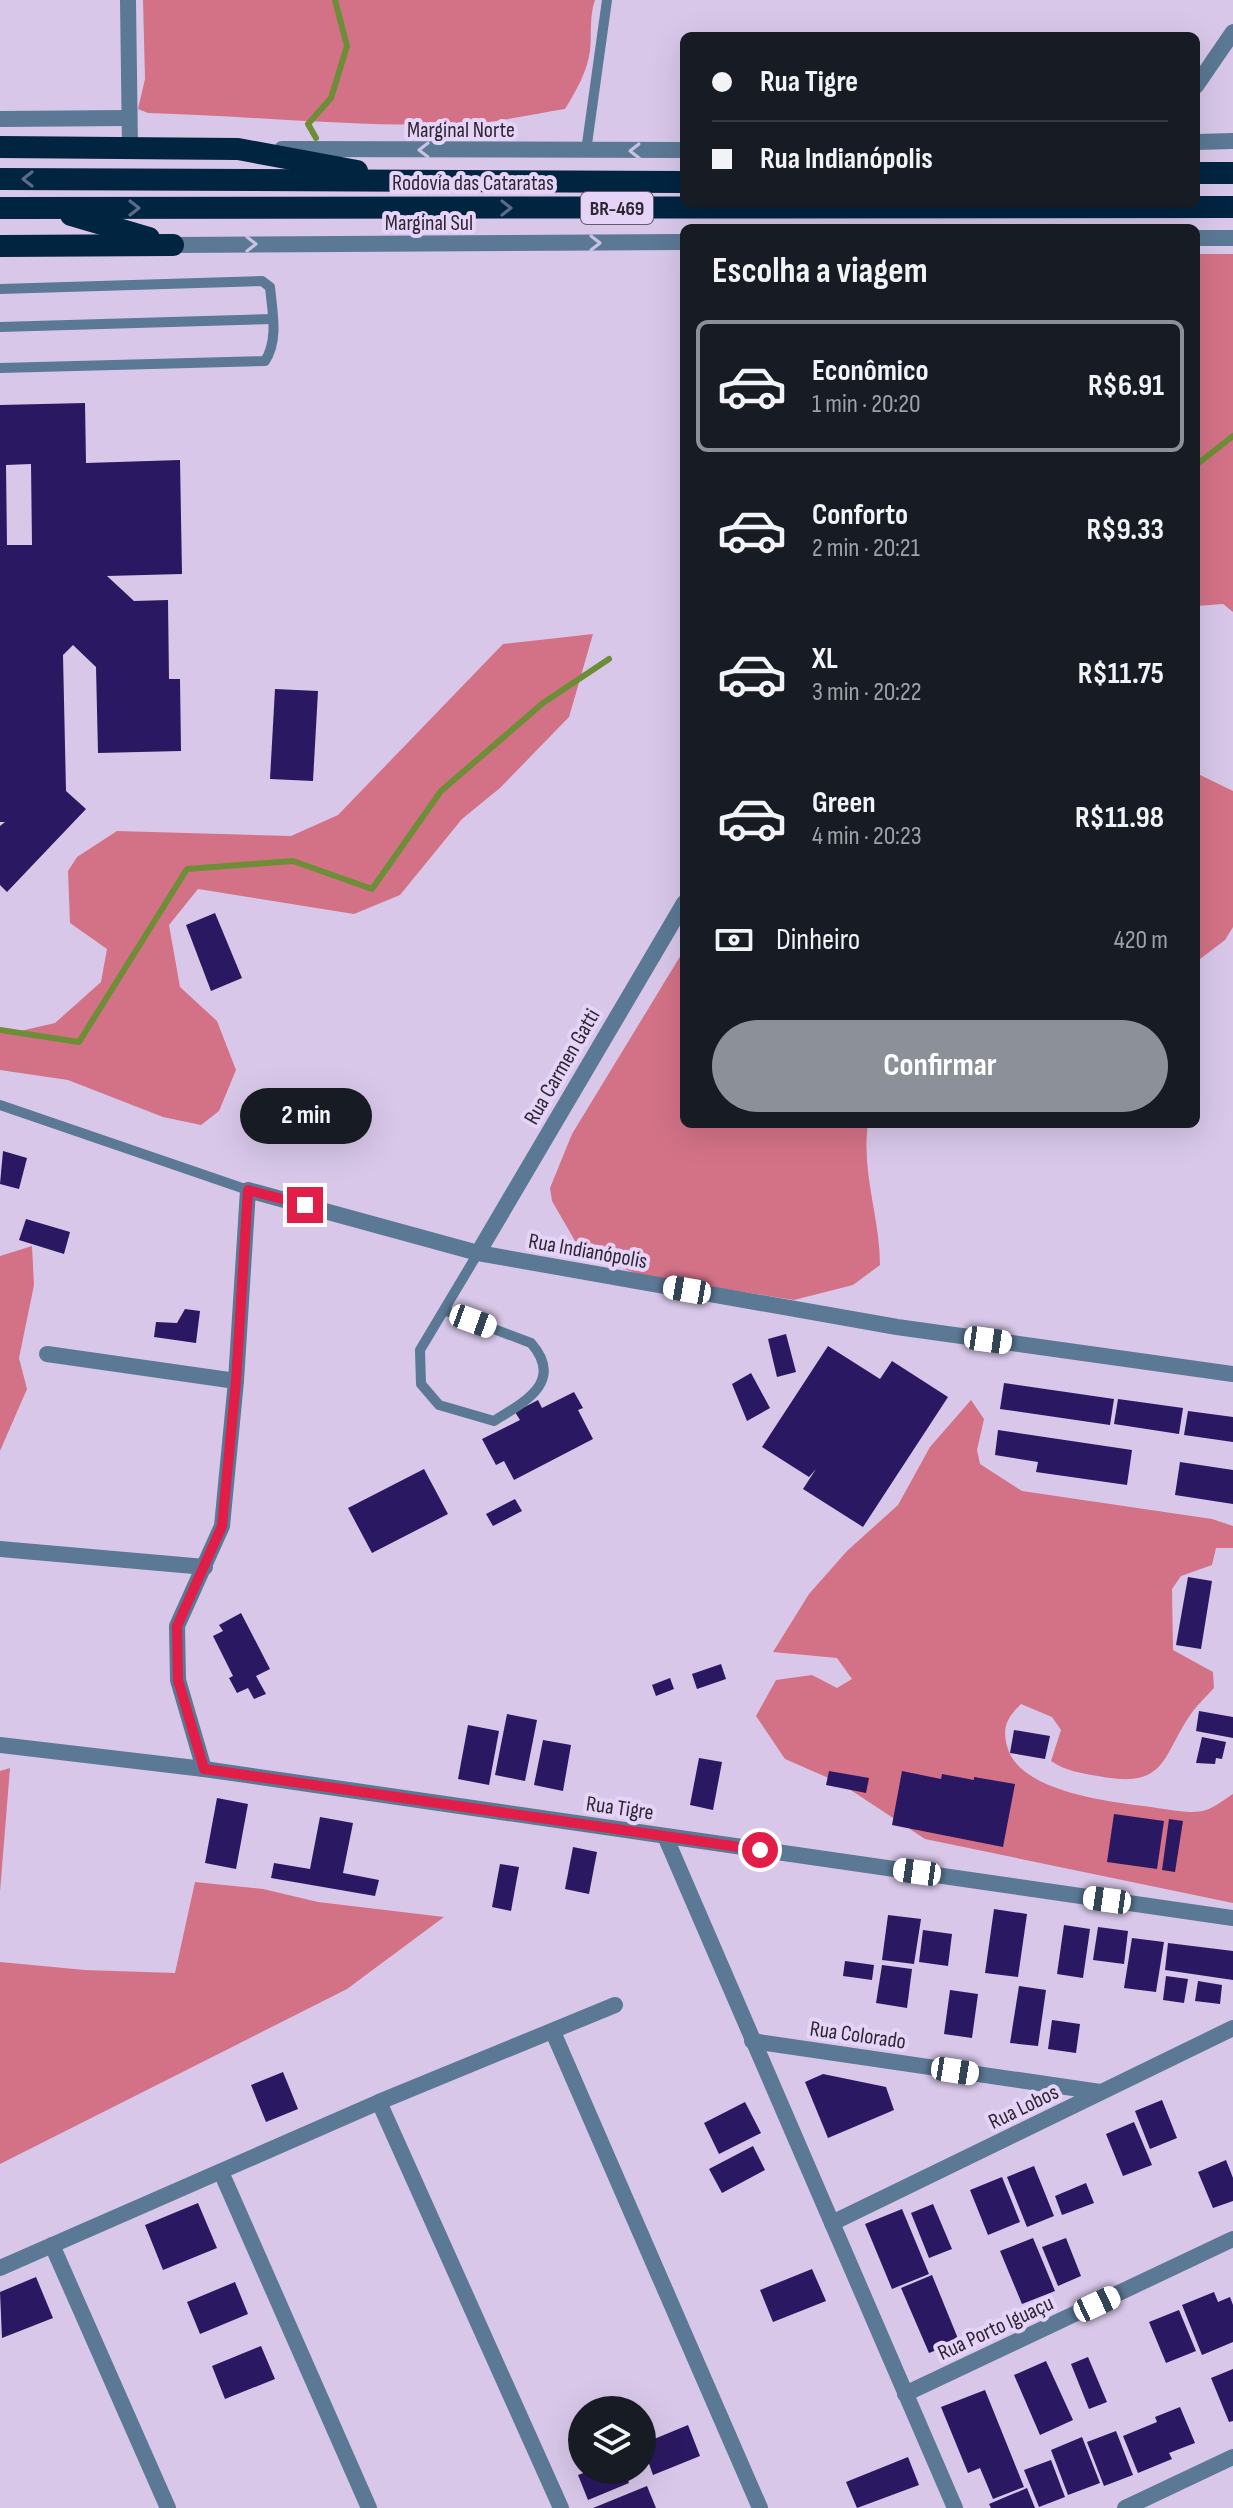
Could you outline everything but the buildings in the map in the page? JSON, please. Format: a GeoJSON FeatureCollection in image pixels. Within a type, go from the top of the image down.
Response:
{"type":"FeatureCollection","features":[{"type":"Feature","properties":{"kind":"highway"},"geometry":{"type":"LineString","coordinates":[[0,147],[238,149],[414,182]]}},
{"type":"Feature","properties":{"kind":"highway"},"geometry":{"type":"LineString","coordinates":[[1200,173],[1233,173]]}},
{"type":"Feature","properties":{"kind":"highway","name":"Rodovía das Cataratas"},"geometry":{"type":"LineString","coordinates":[[0,179],[680,182]]}},
{"type":"Feature","properties":{"kind":"highway","name":"Rodovía das Cataratas"},"geometry":{"type":"LineString","coordinates":[[0,208],[680,207]]}},
{"type":"Feature","properties":{"kind":"highway","name":"Rodovía das Cataratas"},"geometry":{"type":"LineString","coordinates":[[1200,207],[1233,207]]}},
{"type":"Feature","properties":{"kind":"highway"},"geometry":{"type":"LineString","coordinates":[[44,208],[173,245]]}},
{"type":"Feature","properties":{"kind":"highway"},"geometry":{"type":"LineString","coordinates":[[0,246],[173,245]]}},
{"type":"Feature","properties":{"kind":"street"},"geometry":{"type":"LineString","coordinates":[[128,0],[130,148]]}},
{"type":"Feature","properties":{"kind":"street"},"geometry":{"type":"LineString","coordinates":[[1200,80],[1233,32]]}},
{"type":"Feature","properties":{"kind":"street"},"geometry":{"type":"LineString","coordinates":[[0,119],[129,118]]}},
{"type":"Feature","properties":{"kind":"street"},"geometry":{"type":"LineString","coordinates":[[1200,142],[1233,141]]}},
{"type":"Feature","properties":{"kind":"street","name":"Marginal Norte"},"geometry":{"type":"LineString","coordinates":[[238,149],[680,150]]}},
{"type":"Feature","properties":{"kind":"street"},"geometry":{"type":"LineString","coordinates":[[1200,238],[1233,238]]}},
{"type":"Feature","properties":{"kind":"street","name":"Marginal Sul"},"geometry":{"type":"LineString","coordinates":[[173,245],[680,242]]}},
{"type":"Feature","properties":{"kind":"street","name":"Rua Carmen Gatti"},"geometry":{"type":"LineString","coordinates":[[478,1253],[680,910]]}},
{"type":"Feature","properties":{"kind":"street"},"geometry":{"type":"LineString","coordinates":[[204,1769],[178,1680],[177,1626],[222,1526],[236,1381],[248,1190]]}},
{"type":"Feature","properties":{"kind":"street","name":"Rua Indianópolis"},"geometry":{"type":"LineString","coordinates":[[248,1190],[478,1253],[897,1327],[1233,1374]]}},
{"type":"Feature","properties":{"kind":"street"},"geometry":{"type":"LineString","coordinates":[[47,1354],[236,1381]]}},
{"type":"Feature","properties":{"kind":"street"},"geometry":{"type":"LineString","coordinates":[[0,1549],[205,1567]]}},
{"type":"Feature","properties":{"kind":"street","name":"Rua Tigre"},"geometry":{"type":"LineString","coordinates":[[0,1745],[204,1769],[1233,1918]]}},
{"type":"Feature","properties":{"kind":"street"},"geometry":{"type":"LineString","coordinates":[[665,1836],[955,2508]]}},
{"type":"Feature","properties":{"kind":"street"},"geometry":{"type":"LineString","coordinates":[[0,2268],[379,2102],[615,2005]]}},
{"type":"Feature","properties":{"kind":"street","name":"Rua Lobos"},"geometry":{"type":"LineString","coordinates":[[832,2223],[1233,2028]]}},
{"type":"Feature","properties":{"kind":"street"},"geometry":{"type":"LineString","coordinates":[[553,2032],[760,2508]]}},
{"type":"Feature","properties":{"kind":"street","name":"Rua Colorado"},"geometry":{"type":"LineString","coordinates":[[752,2041],[1100,2092]]}},
{"type":"Feature","properties":{"kind":"street"},"geometry":{"type":"LineString","coordinates":[[379,2102],[561,2508]]}},
{"type":"Feature","properties":{"kind":"street"},"geometry":{"type":"LineString","coordinates":[[221,2172],[369,2508]]}},
{"type":"Feature","properties":{"kind":"street","name":"Rua Porto Iguaçu"},"geometry":{"type":"LineString","coordinates":[[905,2394],[1233,2239]]}},
{"type":"Feature","properties":{"kind":"street"},"geometry":{"type":"LineString","coordinates":[[52,2245],[168,2508]]}},
{"type":"Feature","properties":{"kind":"street"},"geometry":{"type":"LineString","coordinates":[[1125,2508],[1233,2457]]}},
{"type":"Feature","properties":{"kind":"lane"},"geometry":{"type":"LineString","coordinates":[[586,151],[607,0]]}},
{"type":"Feature","properties":{"kind":"lane"},"geometry":{"type":"LineString","coordinates":[[0,289],[262,281],[270,287],[273,319],[273,350],[265,361],[0,368]]}},
{"type":"Feature","properties":{"kind":"lane"},"geometry":{"type":"LineString","coordinates":[[0,327],[273,319]]}},
{"type":"Feature","properties":{"kind":"lane","name":"Rua Indianópolis"},"geometry":{"type":"LineString","coordinates":[[0,1105],[248,1190]]}},
{"type":"Feature","properties":{"kind":"lane"},"geometry":{"type":"LineString","coordinates":[[444,1310],[531,1343],[541,1354],[544,1376],[534,1396],[494,1421],[439,1405],[421,1384],[420,1350],[478,1253]]}},
{"type":"Feature","properties":{"kind":"shaded area"},"geometry":{"type":"Polygon","coordinates":[[[143,0],[595,0],[589,59],[565,109],[480,123],[428,125],[148,113],[138,109],[145,79],[143,0]]]}},
{"type":"Feature","properties":{"kind":"shaded area"},"geometry":{"type":"Polygon","coordinates":[[[1200,254],[1233,254],[1233,612],[1223,604],[1200,606],[1200,254]]]}},
{"type":"Feature","properties":{"kind":"shaded area"},"geometry":{"type":"Polygon","coordinates":[[[593,634],[569,717],[500,788],[462,819],[400,895],[354,914],[198,889],[169,925],[180,987],[217,1021],[236,1070],[219,1111],[201,1125],[163,1117],[68,1080],[0,1070],[0,1031],[16,1032],[55,1023],[101,982],[107,949],[70,923],[68,871],[77,857],[117,831],[291,836],[338,815],[503,644],[593,634]]]}},
{"type":"Feature","properties":{"kind":"shaded area"},"geometry":{"type":"Polygon","coordinates":[[[1200,775],[1233,791],[1233,927],[1225,940],[1200,959],[1200,775]]]}},
{"type":"Feature","properties":{"kind":"shaded area"},"geometry":{"type":"Polygon","coordinates":[[[680,957],[680,1128],[868,1128],[867,1160],[880,1265],[853,1285],[794,1300],[643,1276],[582,1253],[552,1201],[550,1188],[572,1134],[680,957]]]}},
{"type":"Feature","properties":{"kind":"shaded area"},"geometry":{"type":"Polygon","coordinates":[[[32,1246],[34,1285],[19,1358],[27,1389],[0,1451],[0,1256],[32,1246]]]}},
{"type":"Feature","properties":{"kind":"shaded area"},"geometry":{"type":"Polygon","coordinates":[[[971,1400],[984,1419],[977,1450],[980,1464],[1022,1491],[1212,1519],[1233,1526],[1233,1548],[1216,1548],[1212,1565],[1181,1576],[1172,1589],[1173,1650],[1213,1672],[1214,1688],[1193,1711],[1160,1765],[1138,1778],[1121,1779],[1062,1767],[1051,1761],[1061,1730],[1052,1717],[1021,1704],[1009,1718],[1005,1733],[1015,1762],[1029,1774],[1068,1792],[1113,1802],[1193,1812],[1209,1809],[1233,1794],[1233,1903],[925,1839],[840,1783],[785,1759],[756,1716],[776,1680],[812,1675],[837,1688],[852,1679],[837,1658],[773,1652],[809,1594],[847,1551],[898,1505],[930,1447],[971,1400]]]}},
{"type":"Feature","properties":{"kind":"shaded area"},"geometry":{"type":"Polygon","coordinates":[[[10,1768],[0,1892],[0,1771],[10,1768]]]}},
{"type":"Feature","properties":{"kind":"shaded area"},"geometry":{"type":"Polygon","coordinates":[[[195,1882],[263,1889],[318,1902],[444,1917],[347,1989],[0,2164],[0,1962],[85,1970],[175,1973],[195,1882]]]}},
{"type":"Feature","properties":{"kind":"waterway"},"geometry":{"type":"LineString","coordinates":[[316,138],[308,124],[331,98],[347,46],[335,0]]}},
{"type":"Feature","properties":{"kind":"waterway"},"geometry":{"type":"LineString","coordinates":[[1200,462],[1233,436]]}},
{"type":"Feature","properties":{"kind":"waterway"},"geometry":{"type":"LineString","coordinates":[[0,1030],[79,1042],[187,869],[293,861],[372,889],[441,791],[543,703],[609,659]]}},
{"type":"Feature","properties":{"kind":"route"},"geometry":{"type":"LineString","coordinates":[[305,1205],[248,1190],[236,1381],[222,1526],[177,1626],[178,1680],[204,1769],[760,1850]]}}]}
